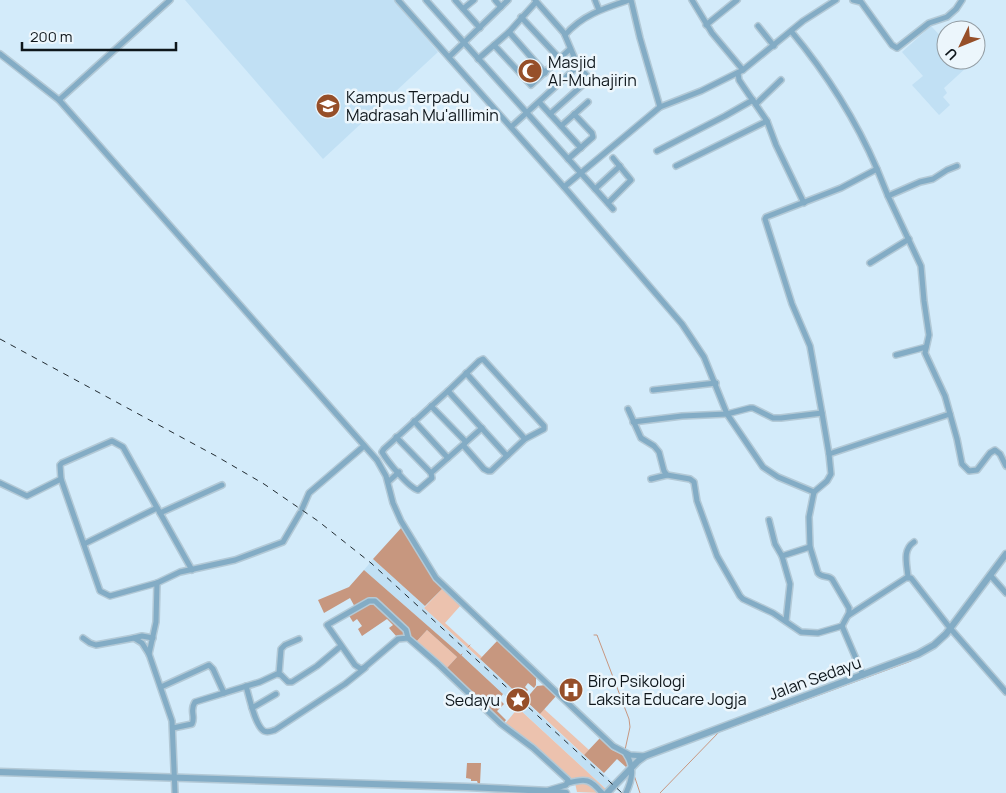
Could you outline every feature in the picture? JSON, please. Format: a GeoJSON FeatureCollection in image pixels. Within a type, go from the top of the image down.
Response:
{"type":"FeatureCollection","features":[{"type":"Feature","properties":{"kind":"street"},"geometry":{"type":"LineString","coordinates":[[162,7],[163,0]]}},
{"type":"Feature","properties":{"kind":"street"},"geometry":{"type":"LineString","coordinates":[[59,100],[170,0]]}},
{"type":"Feature","properties":{"kind":"street"},"geometry":{"type":"LineString","coordinates":[[398,0],[564,186],[687,329],[704,357],[727,414],[763,467],[813,495]]}},
{"type":"Feature","properties":{"kind":"street"},"geometry":{"type":"LineString","coordinates":[[426,0],[613,209]]}},
{"type":"Feature","properties":{"kind":"street"},"geometry":{"type":"LineString","coordinates":[[455,0],[480,28]]}},
{"type":"Feature","properties":{"kind":"street"},"geometry":{"type":"LineString","coordinates":[[463,9],[474,0]]}},
{"type":"Feature","properties":{"kind":"street"},"geometry":{"type":"LineString","coordinates":[[494,0],[500,7]]}},
{"type":"Feature","properties":{"kind":"street"},"geometry":{"type":"LineString","coordinates":[[449,57],[508,0]]}},
{"type":"Feature","properties":{"kind":"street"},"geometry":{"type":"LineString","coordinates":[[595,0],[599,10]]}},
{"type":"Feature","properties":{"kind":"street"},"geometry":{"type":"LineString","coordinates":[[565,34],[574,24],[599,10],[630,0],[660,107]]}},
{"type":"Feature","properties":{"kind":"street"},"geometry":{"type":"LineString","coordinates":[[692,0],[706,24],[741,72]]}},
{"type":"Feature","properties":{"kind":"street"},"geometry":{"type":"LineString","coordinates":[[706,24],[737,0]]}},
{"type":"Feature","properties":{"kind":"street"},"geometry":{"type":"LineString","coordinates":[[564,186],[660,107],[701,91],[741,72],[810,15],[836,0]]}},
{"type":"Feature","properties":{"kind":"street"},"geometry":{"type":"LineString","coordinates":[[853,0],[863,1],[892,45],[900,47],[929,23],[947,17],[962,0]]}},
{"type":"Feature","properties":{"kind":"street"},"geometry":{"type":"LineString","coordinates":[[478,59],[508,32],[536,1],[565,34],[578,66],[587,76],[587,80],[550,114]]}},
{"type":"Feature","properties":{"kind":"street"},"geometry":{"type":"LineString","coordinates":[[521,17],[560,59]]}},
{"type":"Feature","properties":{"kind":"street"},"geometry":{"type":"LineString","coordinates":[[758,26],[774,46]]}},
{"type":"Feature","properties":{"kind":"street"},"geometry":{"type":"LineString","coordinates":[[791,31],[821,68],[864,140],[918,258],[922,271],[929,336],[925,353],[945,396],[962,464],[969,471],[977,470],[990,453],[995,450],[1000,454],[1006,466]]}},
{"type":"Feature","properties":{"kind":"street"},"geometry":{"type":"LineString","coordinates":[[508,32],[545,73]]}},
{"type":"Feature","properties":{"kind":"street"},"geometry":{"type":"LineString","coordinates":[[494,45],[530,85],[570,49]]}},
{"type":"Feature","properties":{"kind":"street"},"geometry":{"type":"LineString","coordinates":[[0,54],[59,100],[378,460],[385,471],[393,504],[400,520],[442,584],[613,746],[626,754],[645,756]]}},
{"type":"Feature","properties":{"kind":"street"},"geometry":{"type":"LineString","coordinates":[[511,127],[578,66]]}},
{"type":"Feature","properties":{"kind":"street"},"geometry":{"type":"LineString","coordinates":[[741,72],[739,80],[767,121],[776,145],[804,203]]}},
{"type":"Feature","properties":{"kind":"street"},"geometry":{"type":"LineString","coordinates":[[657,151],[754,102],[781,80]]}},
{"type":"Feature","properties":{"kind":"street"},"geometry":{"type":"LineString","coordinates":[[539,102],[581,148]]}},
{"type":"Feature","properties":{"kind":"street"},"geometry":{"type":"LineString","coordinates":[[561,126],[588,102]]}},
{"type":"Feature","properties":{"kind":"street"},"geometry":{"type":"LineString","coordinates":[[568,160],[593,136],[574,114]]}},
{"type":"Feature","properties":{"kind":"street"},"geometry":{"type":"LineString","coordinates":[[676,166],[767,121]]}},
{"type":"Feature","properties":{"kind":"street"},"geometry":{"type":"LineString","coordinates":[[608,203],[631,181],[631,178],[612,158]]}},
{"type":"Feature","properties":{"kind":"street"},"geometry":{"type":"LineString","coordinates":[[595,189],[620,166]]}},
{"type":"Feature","properties":{"kind":"street"},"geometry":{"type":"LineString","coordinates":[[888,196],[933,179],[957,166]]}},
{"type":"Feature","properties":{"kind":"street"},"geometry":{"type":"LineString","coordinates":[[651,479],[667,475],[690,479],[694,482],[697,500],[717,556],[737,593],[743,599],[786,621],[795,629],[809,633],[818,633],[842,626],[848,615],[849,608],[832,579],[821,576],[818,573],[810,547],[809,517],[813,495],[830,476],[829,454],[810,346],[792,304],[765,221],[766,217],[841,188],[877,169]]}},
{"type":"Feature","properties":{"kind":"street"},"geometry":{"type":"LineString","coordinates":[[870,263],[909,238]]}},
{"type":"Feature","properties":{"kind":"street"},"geometry":{"type":"LineString","coordinates":[[896,355],[926,347]]}},
{"type":"Feature","properties":{"kind":"street"},"geometry":{"type":"LineString","coordinates":[[396,437],[431,473],[432,478],[420,490],[416,490],[382,452],[396,437],[479,361],[485,360],[544,426],[543,430],[525,439],[488,471],[484,469],[431,406]]}},
{"type":"Feature","properties":{"kind":"street"},"geometry":{"type":"LineString","coordinates":[[466,373],[525,439]]}},
{"type":"Feature","properties":{"kind":"street"},"geometry":{"type":"LineString","coordinates":[[653,390],[716,383]]}},
{"type":"Feature","properties":{"kind":"street"},"geometry":{"type":"LineString","coordinates":[[448,391],[507,456]]}},
{"type":"Feature","properties":{"kind":"street"},"geometry":{"type":"LineString","coordinates":[[636,421],[727,414],[750,408],[757,409],[773,418],[822,413]]}},
{"type":"Feature","properties":{"kind":"street"},"geometry":{"type":"LineString","coordinates":[[628,409],[636,421],[641,438],[654,446],[659,452],[664,471],[667,475]]}},
{"type":"Feature","properties":{"kind":"street"},"geometry":{"type":"LineString","coordinates":[[829,454],[950,414]]}},
{"type":"Feature","properties":{"kind":"street"},"geometry":{"type":"LineString","coordinates":[[414,421],[448,458]]}},
{"type":"Feature","properties":{"kind":"street"},"geometry":{"type":"LineString","coordinates":[[431,473],[482,428]]}},
{"type":"Feature","properties":{"kind":"street"},"geometry":{"type":"LineString","coordinates":[[192,570],[127,452],[118,443],[112,441],[62,462],[59,469],[61,479],[97,587],[110,596],[157,583],[172,575],[235,560],[283,542],[309,493],[364,446]]}},
{"type":"Feature","properties":{"kind":"street"},"geometry":{"type":"LineString","coordinates":[[385,471],[392,464]]}},
{"type":"Feature","properties":{"kind":"street"},"geometry":{"type":"LineString","coordinates":[[388,482],[399,472]]}},
{"type":"Feature","properties":{"kind":"street"},"geometry":{"type":"LineString","coordinates":[[0,483],[26,496],[61,479]]}},
{"type":"Feature","properties":{"kind":"street"},"geometry":{"type":"LineString","coordinates":[[84,544],[158,510],[222,484]]}},
{"type":"Feature","properties":{"kind":"street"},"geometry":{"type":"LineString","coordinates":[[769,520],[775,544],[782,556],[790,584],[786,621]]}},
{"type":"Feature","properties":{"kind":"street"},"geometry":{"type":"LineString","coordinates":[[908,577],[906,553],[908,547],[914,542]]}},
{"type":"Feature","properties":{"kind":"street"},"geometry":{"type":"LineString","coordinates":[[782,556],[810,547]]}},
{"type":"Feature","properties":{"kind":"street","name":"Jalan Sedayu"},"geometry":{"type":"LineString","coordinates":[[607,793],[645,756],[918,654],[940,640],[1006,554]]}},
{"type":"Feature","properties":{"kind":"street"},"geometry":{"type":"LineString","coordinates":[[990,575],[1006,593]]}},
{"type":"Feature","properties":{"kind":"street"},"geometry":{"type":"LineString","coordinates":[[848,615],[908,577]]}},
{"type":"Feature","properties":{"kind":"street"},"geometry":{"type":"LineString","coordinates":[[908,577],[913,580],[950,628],[1006,692]]}},
{"type":"Feature","properties":{"kind":"street"},"geometry":{"type":"LineString","coordinates":[[149,654],[156,622],[157,583]]}},
{"type":"Feature","properties":{"kind":"street"},"geometry":{"type":"LineString","coordinates":[[365,668],[358,668],[327,625],[372,600],[406,630],[408,638],[501,724],[533,748],[568,782]]}},
{"type":"Feature","properties":{"kind":"street"},"geometry":{"type":"LineString","coordinates":[[842,626],[863,675]]}},
{"type":"Feature","properties":{"kind":"street"},"geometry":{"type":"LineString","coordinates":[[83,638],[96,645],[142,636],[153,638]]}},
{"type":"Feature","properties":{"kind":"street"},"geometry":{"type":"LineString","coordinates":[[134,638],[142,643],[149,654],[174,728],[175,793]]}},
{"type":"Feature","properties":{"kind":"street"},"geometry":{"type":"LineString","coordinates":[[246,686],[257,723],[263,730],[269,732],[275,730],[345,684],[398,639],[408,638]]}},
{"type":"Feature","properties":{"kind":"street"},"geometry":{"type":"LineString","coordinates":[[299,639],[285,645],[281,649],[279,674],[286,681],[292,682],[317,666],[341,646]]}},
{"type":"Feature","properties":{"kind":"street"},"geometry":{"type":"LineString","coordinates":[[161,688],[209,665],[213,669],[224,693]]}},
{"type":"Feature","properties":{"kind":"street"},"geometry":{"type":"LineString","coordinates":[[174,728],[192,724],[194,719],[192,710],[195,702],[279,674]]}},
{"type":"Feature","properties":{"kind":"street"},"geometry":{"type":"LineString","coordinates":[[252,708],[276,694]]}},
{"type":"Feature","properties":{"kind":"street"},"geometry":{"type":"LineString","coordinates":[[626,754],[632,768],[630,783],[626,793]]}},
{"type":"Feature","properties":{"kind":"street"},"geometry":{"type":"LineString","coordinates":[[0,772],[469,790],[486,788],[549,790],[566,793]]}},
{"type":"Feature","properties":{"kind":"street"},"geometry":{"type":"LineString","coordinates":[[549,790],[564,786],[568,782],[586,780],[591,782],[602,793]]}},
{"type":"Feature","properties":{"kind":"street"},"geometry":{"type":"LineString","coordinates":[[477,793],[486,788]]}},
{"type":"Feature","properties":{"kind":"shaded area","name":"Kampus Terpadu Madrasah Mu'alllimin"},"geometry":{"type":"Polygon","coordinates":[[[185,0],[394,0],[438,52],[323,159],[185,0]]]}},
{"type":"Feature","properties":{"kind":"shaded area"},"geometry":{"type":"Polygon","coordinates":[[[931,26],[936,31],[936,70],[964,70],[944,88],[947,93],[943,97],[950,105],[939,115],[912,85],[923,76],[902,52],[931,26]]]}},
{"type":"Feature","properties":{"kind":"shaded area"},"geometry":{"type":"Polygon","coordinates":[[[402,527],[434,579],[443,588],[425,606],[373,559],[402,527]]]}},
{"type":"Feature","properties":{"kind":"shaded area"},"geometry":{"type":"Polygon","coordinates":[[[373,559],[614,783],[607,790],[460,654],[364,570],[373,559]]]}},
{"type":"Feature","properties":{"kind":"shaded area"},"geometry":{"type":"Polygon","coordinates":[[[364,570],[503,694],[499,699],[504,704],[497,711],[506,720],[503,724],[446,669],[457,657],[427,630],[416,642],[406,635],[397,637],[389,628],[393,625],[387,619],[362,636],[358,629],[362,626],[357,619],[353,622],[348,614],[356,609],[350,598],[324,613],[318,600],[349,587],[364,570]]]}},
{"type":"Feature","properties":{"kind":"shaded area"},"geometry":{"type":"Polygon","coordinates":[[[443,588],[461,605],[445,623],[482,657],[480,659],[424,608],[443,588]]]}},
{"type":"Feature","properties":{"kind":"shaded area"},"geometry":{"type":"Polygon","coordinates":[[[427,630],[457,657],[446,669],[416,642],[427,630]]]}},
{"type":"Feature","properties":{"kind":"shaded area"},"geometry":{"type":"Polygon","coordinates":[[[498,640],[536,676],[534,688],[528,683],[525,687],[528,690],[521,697],[480,659],[498,640]]]}},
{"type":"Feature","properties":{"kind":"shaded area"},"geometry":{"type":"Polygon","coordinates":[[[546,685],[557,695],[540,714],[525,700],[537,686],[546,685]]]}},
{"type":"Feature","properties":{"kind":"shaded area"},"geometry":{"type":"Polygon","coordinates":[[[518,708],[607,790],[605,792],[586,777],[569,779],[504,725],[518,708]]]}},
{"type":"Feature","properties":{"kind":"shaded area"},"geometry":{"type":"Polygon","coordinates":[[[544,709],[589,750],[584,755],[540,714],[544,709]]]}},
{"type":"Feature","properties":{"kind":"shaded area"},"geometry":{"type":"Polygon","coordinates":[[[600,738],[612,750],[625,756],[629,764],[626,767],[617,759],[604,773],[584,755],[600,738]]]}},
{"type":"Feature","properties":{"kind":"shaded area"},"geometry":{"type":"Polygon","coordinates":[[[467,763],[481,763],[480,784],[477,781],[471,781],[471,779],[466,778],[467,763]]]}},
{"type":"Feature","properties":{"kind":"shaded area"},"geometry":{"type":"Polygon","coordinates":[[[575,783],[591,784],[600,793],[577,792],[575,783]]]}},
{"type":"Feature","properties":{"kind":"waterway"},"geometry":{"type":"LineString","coordinates":[[594,635],[597,635],[629,719],[630,727],[625,750]]}},
{"type":"Feature","properties":{"kind":"waterway"},"geometry":{"type":"LineString","coordinates":[[448,670],[462,654]]}},
{"type":"Feature","properties":{"kind":"waterway"},"geometry":{"type":"LineString","coordinates":[[660,793],[719,732],[911,661]]}},
{"type":"Feature","properties":{"kind":"waterway"},"geometry":{"type":"LineString","coordinates":[[624,757],[629,766]]}},
{"type":"Feature","properties":{"kind":"waterway"},"geometry":{"type":"LineString","coordinates":[[634,775],[640,793]]}},
{"type":"Feature","properties":{"kind":"railway"},"geometry":{"type":"LineString","coordinates":[[0,339],[216,456],[264,484],[318,521],[371,563],[622,793]]}},
{"type":"Feature","properties":{"kind":"place","name":"Masjid Al-Muhajirin"},"geometry":{"type":"Point","coordinates":[530,71]}},
{"type":"Feature","properties":{"kind":"place","name":"Kampus Terpadu Madrasah Mu'alllimin"},"geometry":{"type":"Point","coordinates":[328,106]}},
{"type":"Feature","properties":{"kind":"place","name":"Biro Psikologi Laksita Educare Jogja"},"geometry":{"type":"Point","coordinates":[571,690]}},
{"type":"Feature","properties":{"kind":"place","name":"Sedayu"},"geometry":{"type":"Point","coordinates":[518,700]}}]}
